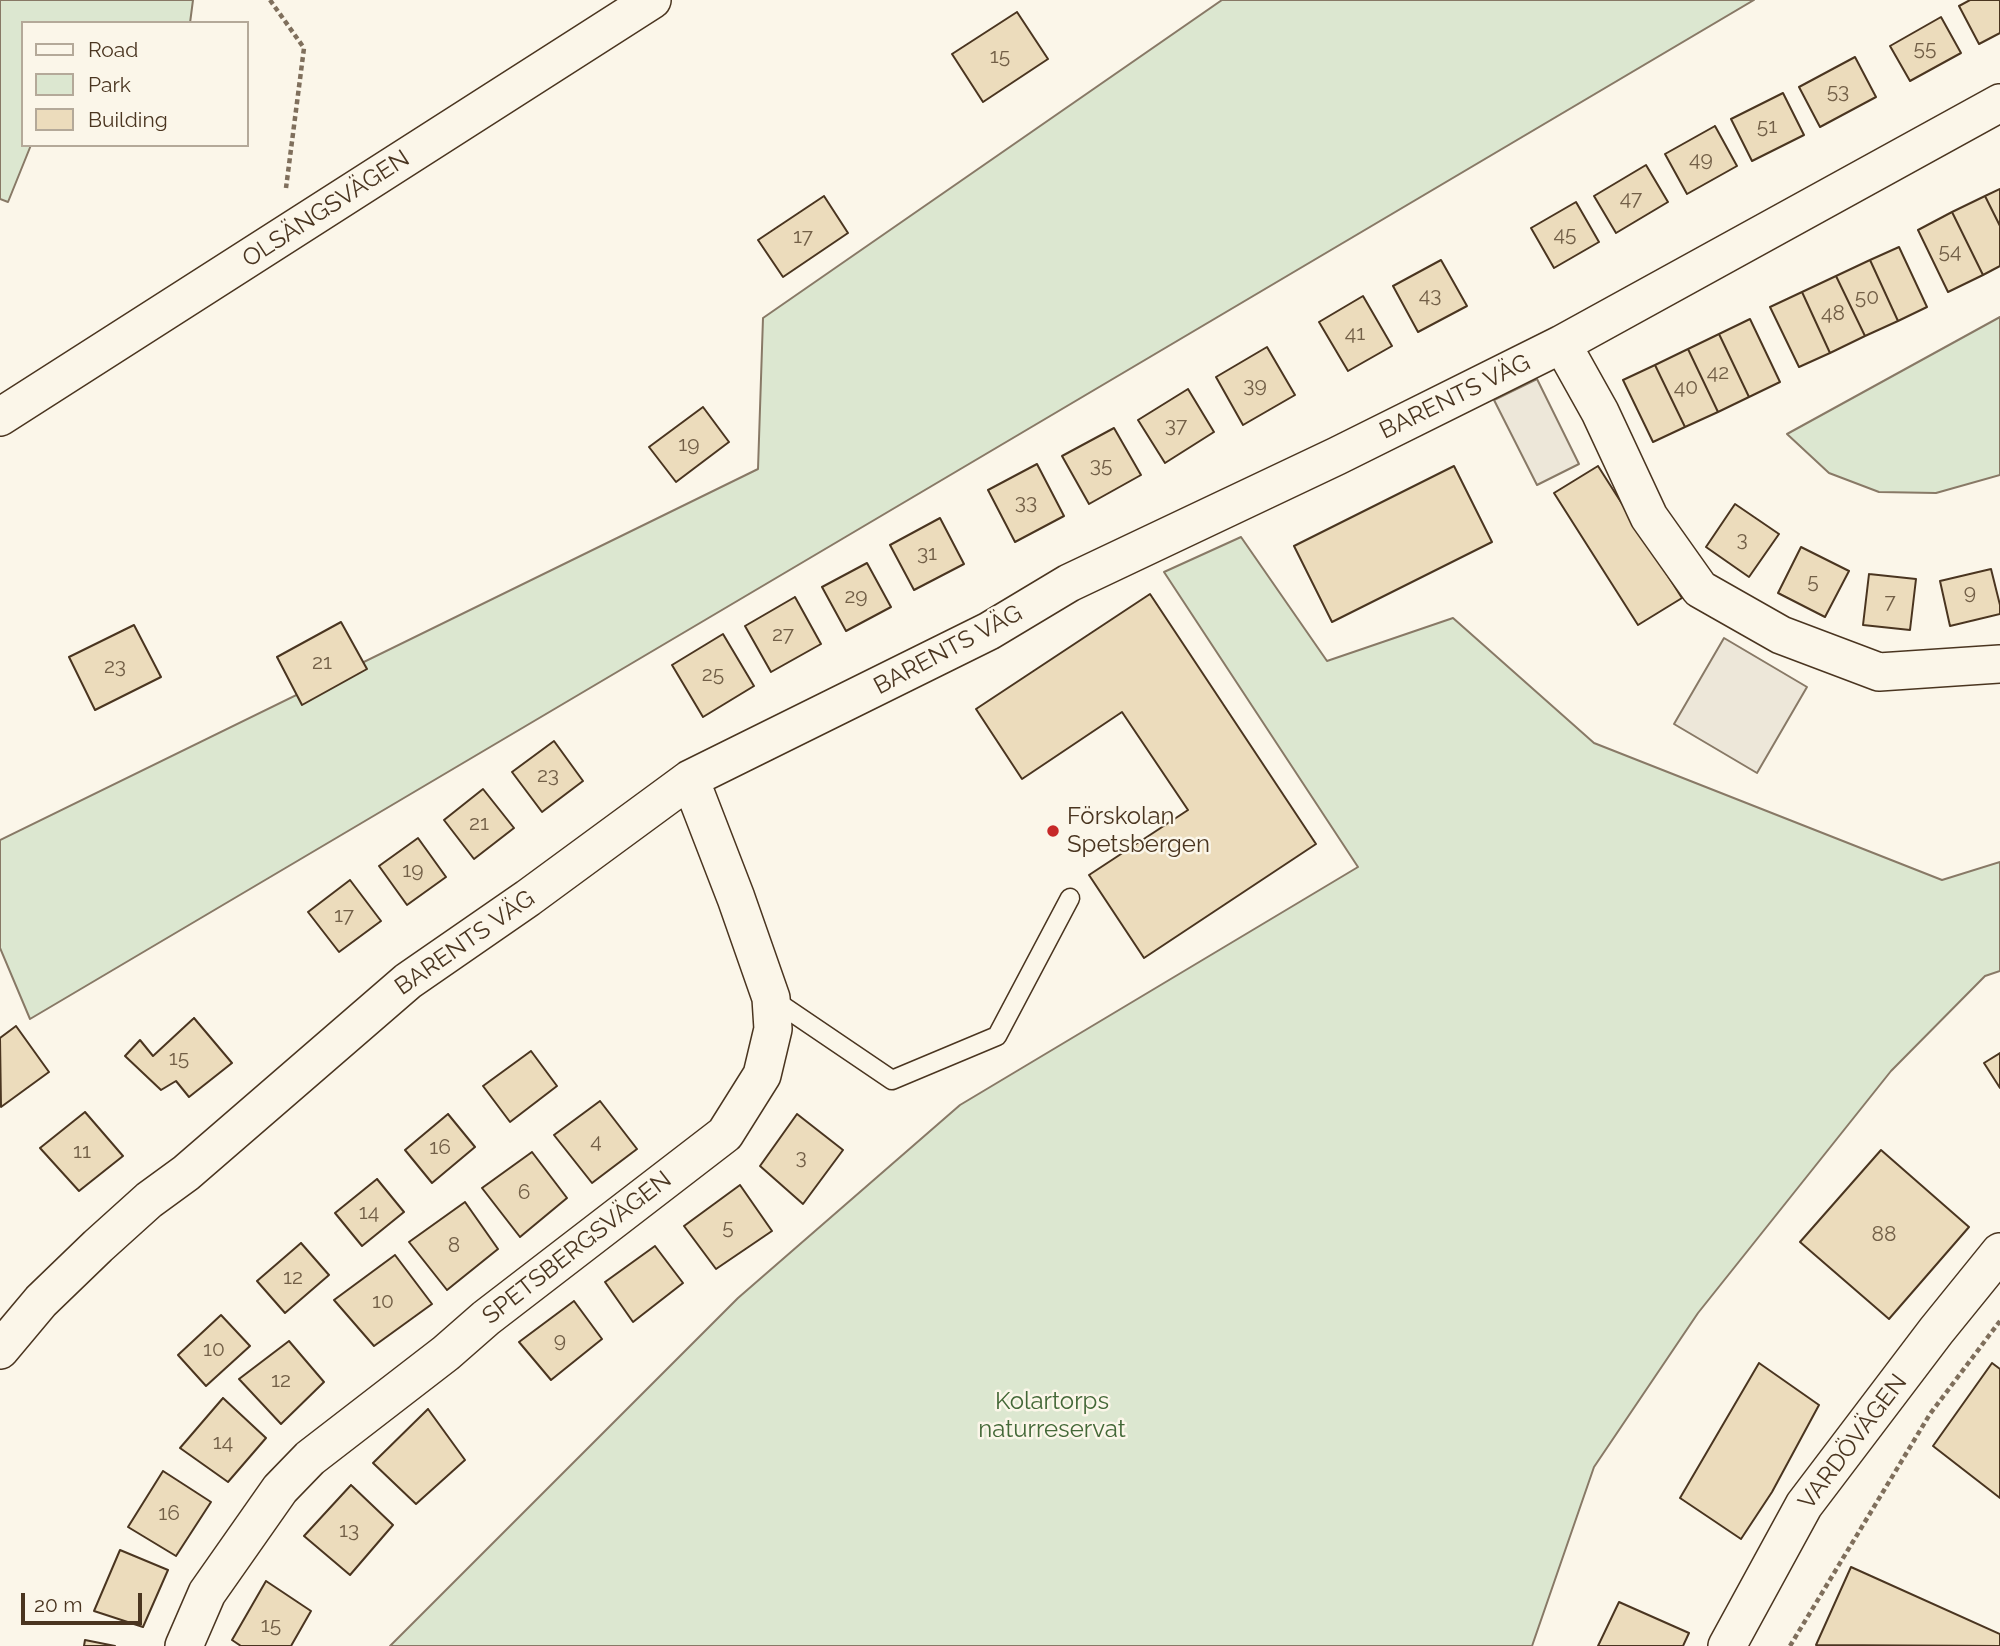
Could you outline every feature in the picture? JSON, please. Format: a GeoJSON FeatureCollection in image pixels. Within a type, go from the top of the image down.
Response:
{"type":"FeatureCollection","features":[{"type":"Feature","properties":{"kind":"street","name":"OLSÄNGSVÄGEN"},"geometry":{"type":"LineString","coordinates":[[0,417],[652,0]]}},
{"type":"Feature","properties":{"kind":"street","name":"BARENTS VÄG"},"geometry":{"type":"LineString","coordinates":[[0,1350],[41,1301],[98,1246],[408,981],[528,898],[690,779],[989,631],[1069,583],[1337,456],[1562,344],[2000,103]]}},
{"type":"Feature","properties":{"kind":"street"},"geometry":{"type":"LineString","coordinates":[[1562,344],[1600,412],[1649,517],[1700,589],[1782,635],[1879,672],[2000,664]]}},
{"type":"Feature","properties":{"kind":"street","name":"SPETSBERGSVÄGEN"},"geometry":{"type":"LineString","coordinates":[[184,1646],[207,1592],[280,1489],[310,1458],[725,1134],[762,1075],[773,1029],[771,998],[737,898],[690,779]]}},
{"type":"Feature","properties":{"kind":"street","name":"VARDÖVÄGEN"},"geometry":{"type":"LineString","coordinates":[[1727,1646],[1804,1505],[2000,1252]]}},
{"type":"Feature","properties":{"kind":"lane"},"geometry":{"type":"LineString","coordinates":[[771,998],[892,1080],[997,1036],[1070,898]]}},
{"type":"Feature","properties":{"kind":"path"},"geometry":{"type":"LineString","coordinates":[[270,0],[304,48],[286,190],[309,219]]}},
{"type":"Feature","properties":{"kind":"path"},"geometry":{"type":"LineString","coordinates":[[1790,1646],[1930,1414],[2000,1321]]}},
{"type":"Feature","properties":{"kind":"path"},"geometry":{"type":"LineString","coordinates":[[1992,1331],[2000,1336]]}},
{"type":"Feature","properties":{"kind":"green space"},"geometry":{"type":"Polygon","coordinates":[[[0,0],[193,0],[190,21],[21,21],[21,147],[30,147],[8,202],[0,199],[0,0]]]}},
{"type":"Feature","properties":{"kind":"green space"},"geometry":{"type":"Polygon","coordinates":[[[1222,0],[1754,0],[30,1019],[0,948],[0,840],[758,469],[763,318],[1222,0]]]}},
{"type":"Feature","properties":{"kind":"green space"},"geometry":{"type":"Polygon","coordinates":[[[2000,317],[2000,475],[1936,493],[1879,492],[1829,473],[1787,434],[2000,317]]]}},
{"type":"Feature","properties":{"kind":"green space","name":"Kolartorps naturreservat"},"geometry":{"type":"Polygon","coordinates":[[[1241,537],[1327,661],[1453,618],[1594,743],[1942,880],[2000,862],[2000,971],[1985,976],[1891,1071],[1698,1313],[1594,1467],[1532,1646],[390,1646],[738,1298],[960,1105],[1358,867],[1164,572],[1241,537]]]}},
{"type":"Feature","properties":{"kind":"shaded area"},"geometry":{"type":"Polygon","coordinates":[[[1537,379],[1579,464],[1537,485],[1494,400],[1537,379]]]}},
{"type":"Feature","properties":{"kind":"shaded area"},"geometry":{"type":"Polygon","coordinates":[[[1724,638],[1807,687],[1757,773],[1674,724],[1724,638]]]}},
{"type":"Feature","properties":{"kind":"building"},"geometry":{"type":"Polygon","coordinates":[[[1970,0],[2000,0],[2000,33],[1979,44],[1959,6],[1970,0]]]}},
{"type":"Feature","properties":{"kind":"building"},"geometry":{"type":"Polygon","coordinates":[[[1017,12],[1048,59],[983,102],[952,54],[1017,12]]]}},
{"type":"Feature","properties":{"kind":"building"},"geometry":{"type":"Polygon","coordinates":[[[1941,17],[1961,53],[1910,81],[1890,46],[1941,17]]]}},
{"type":"Feature","properties":{"kind":"building"},"geometry":{"type":"Polygon","coordinates":[[[1855,57],[1876,97],[1820,127],[1799,87],[1855,57]]]}},
{"type":"Feature","properties":{"kind":"building"},"geometry":{"type":"Polygon","coordinates":[[[1783,93],[1804,135],[1752,161],[1731,119],[1783,93]]]}},
{"type":"Feature","properties":{"kind":"building"},"geometry":{"type":"Polygon","coordinates":[[[1715,126],[1737,166],[1687,194],[1665,154],[1715,126]]]}},
{"type":"Feature","properties":{"kind":"building"},"geometry":{"type":"Polygon","coordinates":[[[1646,165],[1668,202],[1616,233],[1594,196],[1646,165]]]}},
{"type":"Feature","properties":{"kind":"building"},"geometry":{"type":"Polygon","coordinates":[[[2000,189],[2000,226],[1985,196],[2000,189]]]}},
{"type":"Feature","properties":{"kind":"building"},"geometry":{"type":"Polygon","coordinates":[[[824,196],[848,233],[783,277],[758,240],[824,196]]]}},
{"type":"Feature","properties":{"kind":"building"},"geometry":{"type":"Polygon","coordinates":[[[1985,196],[2000,226],[2000,266],[1983,275],[1952,212],[1985,196]]]}},
{"type":"Feature","properties":{"kind":"building"},"geometry":{"type":"Polygon","coordinates":[[[1576,202],[1599,242],[1554,268],[1531,228],[1576,202]]]}},
{"type":"Feature","properties":{"kind":"building"},"geometry":{"type":"Polygon","coordinates":[[[1952,212],[1983,275],[1948,292],[1918,230],[1952,212]]]}},
{"type":"Feature","properties":{"kind":"building"},"geometry":{"type":"Polygon","coordinates":[[[1899,247],[1927,307],[1898,321],[1870,260],[1899,247]]]}},
{"type":"Feature","properties":{"kind":"building"},"geometry":{"type":"Polygon","coordinates":[[[1441,260],[1467,306],[1418,332],[1393,286],[1441,260]]]}},
{"type":"Feature","properties":{"kind":"building"},"geometry":{"type":"Polygon","coordinates":[[[1870,260],[1898,321],[1865,336],[1836,276],[1870,260]]]}},
{"type":"Feature","properties":{"kind":"building"},"geometry":{"type":"Polygon","coordinates":[[[1836,276],[1865,336],[1830,353],[1802,292],[1836,276]]]}},
{"type":"Feature","properties":{"kind":"building"},"geometry":{"type":"Polygon","coordinates":[[[1802,292],[1830,353],[1799,367],[1770,307],[1802,292]]]}},
{"type":"Feature","properties":{"kind":"building"},"geometry":{"type":"Polygon","coordinates":[[[1363,296],[1392,346],[1348,371],[1319,322],[1363,296]]]}},
{"type":"Feature","properties":{"kind":"building"},"geometry":{"type":"Polygon","coordinates":[[[1750,319],[1780,382],[1749,397],[1719,334],[1750,319]]]}},
{"type":"Feature","properties":{"kind":"building"},"geometry":{"type":"Polygon","coordinates":[[[1719,334],[1749,397],[1718,412],[1688,349],[1719,334]]]}},
{"type":"Feature","properties":{"kind":"building"},"geometry":{"type":"Polygon","coordinates":[[[1267,347],[1295,395],[1243,425],[1216,377],[1267,347]]]}},
{"type":"Feature","properties":{"kind":"building"},"geometry":{"type":"Polygon","coordinates":[[[1688,349],[1718,412],[1685,427],[1655,365],[1688,349]]]}},
{"type":"Feature","properties":{"kind":"building"},"geometry":{"type":"Polygon","coordinates":[[[1655,365],[1685,427],[1653,442],[1623,380],[1655,365]]]}},
{"type":"Feature","properties":{"kind":"building"},"geometry":{"type":"Polygon","coordinates":[[[1188,389],[1214,432],[1165,463],[1138,420],[1188,389]]]}},
{"type":"Feature","properties":{"kind":"building"},"geometry":{"type":"Polygon","coordinates":[[[703,407],[729,442],[676,482],[649,447],[703,407]]]}},
{"type":"Feature","properties":{"kind":"building"},"geometry":{"type":"Polygon","coordinates":[[[1114,428],[1141,475],[1089,504],[1062,456],[1114,428]]]}},
{"type":"Feature","properties":{"kind":"building"},"geometry":{"type":"Polygon","coordinates":[[[1037,464],[1064,516],[1015,542],[988,490],[1037,464]]]}},
{"type":"Feature","properties":{"kind":"building"},"geometry":{"type":"Polygon","coordinates":[[[1454,466],[1492,542],[1332,622],[1294,546],[1454,466]]]}},
{"type":"Feature","properties":{"kind":"building"},"geometry":{"type":"Polygon","coordinates":[[[1598,466],[1682,598],[1638,625],[1554,493],[1598,466]]]}},
{"type":"Feature","properties":{"kind":"building"},"geometry":{"type":"Polygon","coordinates":[[[1735,504],[1779,534],[1749,577],[1706,547],[1735,504]]]}},
{"type":"Feature","properties":{"kind":"building"},"geometry":{"type":"Polygon","coordinates":[[[940,518],[964,564],[914,590],[890,545],[940,518]]]}},
{"type":"Feature","properties":{"kind":"building"},"geometry":{"type":"Polygon","coordinates":[[[1801,547],[1849,571],[1825,617],[1778,593],[1801,547]]]}},
{"type":"Feature","properties":{"kind":"building"},"geometry":{"type":"Polygon","coordinates":[[[867,563],[891,607],[846,631],[822,587],[867,563]]]}},
{"type":"Feature","properties":{"kind":"building"},"geometry":{"type":"Polygon","coordinates":[[[1991,569],[2000,614],[1950,626],[1940,581],[1991,569]]]}},
{"type":"Feature","properties":{"kind":"building"},"geometry":{"type":"Polygon","coordinates":[[[1869,574],[1916,579],[1910,630],[1863,625],[1869,574]]]}},
{"type":"Feature","properties":{"kind":"building"},"geometry":{"type":"Polygon","coordinates":[[[1150,594],[1316,844],[1144,958],[1089,875],[1188,810],[1122,712],[1022,779],[976,709],[1150,594]]]}},
{"type":"Feature","properties":{"kind":"building"},"geometry":{"type":"Polygon","coordinates":[[[795,597],[821,644],[771,672],[745,626],[795,597]]]}},
{"type":"Feature","properties":{"kind":"building"},"geometry":{"type":"Polygon","coordinates":[[[341,622],[367,669],[302,705],[277,657],[341,622]]]}},
{"type":"Feature","properties":{"kind":"building"},"geometry":{"type":"Polygon","coordinates":[[[134,625],[161,677],[95,710],[69,657],[134,625]]]}},
{"type":"Feature","properties":{"kind":"building"},"geometry":{"type":"Polygon","coordinates":[[[723,634],[754,686],[703,717],[672,665],[723,634]]]}},
{"type":"Feature","properties":{"kind":"building"},"geometry":{"type":"Polygon","coordinates":[[[554,741],[583,781],[542,812],[512,772],[554,741]]]}},
{"type":"Feature","properties":{"kind":"building"},"geometry":{"type":"Polygon","coordinates":[[[483,789],[514,828],[474,859],[444,820],[483,789]]]}},
{"type":"Feature","properties":{"kind":"building"},"geometry":{"type":"Polygon","coordinates":[[[418,838],[446,877],[407,905],[379,866],[418,838]]]}},
{"type":"Feature","properties":{"kind":"building"},"geometry":{"type":"Polygon","coordinates":[[[350,880],[381,921],[339,952],[308,912],[350,880]]]}},
{"type":"Feature","properties":{"kind":"building"},"geometry":{"type":"Polygon","coordinates":[[[194,1018],[232,1063],[189,1097],[176,1081],[161,1090],[125,1056],[140,1040],[153,1056],[194,1018]]]}},
{"type":"Feature","properties":{"kind":"building"},"geometry":{"type":"Polygon","coordinates":[[[16,1026],[49,1072],[1,1107],[0,1038],[16,1026]]]}},
{"type":"Feature","properties":{"kind":"building"},"geometry":{"type":"Polygon","coordinates":[[[531,1051],[557,1086],[510,1122],[483,1086],[531,1051]]]}},
{"type":"Feature","properties":{"kind":"building"},"geometry":{"type":"Polygon","coordinates":[[[2000,1053],[2000,1088],[1984,1063],[2000,1053]]]}},
{"type":"Feature","properties":{"kind":"building"},"geometry":{"type":"Polygon","coordinates":[[[600,1101],[637,1149],[592,1183],[554,1135],[600,1101]]]}},
{"type":"Feature","properties":{"kind":"building"},"geometry":{"type":"Polygon","coordinates":[[[85,1112],[123,1156],[79,1191],[40,1148],[85,1112]]]}},
{"type":"Feature","properties":{"kind":"building"},"geometry":{"type":"Polygon","coordinates":[[[448,1114],[475,1147],[432,1183],[405,1150],[448,1114]]]}},
{"type":"Feature","properties":{"kind":"building"},"geometry":{"type":"Polygon","coordinates":[[[797,1114],[843,1150],[803,1204],[760,1166],[797,1114]]]}},
{"type":"Feature","properties":{"kind":"building"},"geometry":{"type":"Polygon","coordinates":[[[1881,1150],[1969,1227],[1889,1319],[1800,1242],[1881,1150]]]}},
{"type":"Feature","properties":{"kind":"building"},"geometry":{"type":"Polygon","coordinates":[[[532,1152],[567,1198],[520,1237],[482,1188],[532,1152]]]}},
{"type":"Feature","properties":{"kind":"building"},"geometry":{"type":"Polygon","coordinates":[[[377,1179],[404,1212],[362,1246],[335,1213],[377,1179]]]}},
{"type":"Feature","properties":{"kind":"building"},"geometry":{"type":"Polygon","coordinates":[[[740,1185],[772,1231],[716,1269],[684,1226],[740,1185]]]}},
{"type":"Feature","properties":{"kind":"building"},"geometry":{"type":"Polygon","coordinates":[[[465,1202],[498,1249],[447,1290],[409,1242],[465,1202]]]}},
{"type":"Feature","properties":{"kind":"building"},"geometry":{"type":"Polygon","coordinates":[[[301,1243],[329,1275],[285,1313],[257,1281],[301,1243]]]}},
{"type":"Feature","properties":{"kind":"building"},"geometry":{"type":"Polygon","coordinates":[[[655,1246],[683,1283],[633,1322],[605,1282],[655,1246]]]}},
{"type":"Feature","properties":{"kind":"building"},"geometry":{"type":"Polygon","coordinates":[[[395,1255],[432,1304],[374,1346],[334,1300],[395,1255]]]}},
{"type":"Feature","properties":{"kind":"building"},"geometry":{"type":"Polygon","coordinates":[[[574,1301],[602,1339],[551,1380],[519,1342],[574,1301]]]}},
{"type":"Feature","properties":{"kind":"building"},"geometry":{"type":"Polygon","coordinates":[[[221,1315],[250,1346],[206,1386],[178,1355],[221,1315]]]}},
{"type":"Feature","properties":{"kind":"building"},"geometry":{"type":"Polygon","coordinates":[[[289,1341],[324,1382],[281,1424],[239,1379],[289,1341]]]}},
{"type":"Feature","properties":{"kind":"building"},"geometry":{"type":"Polygon","coordinates":[[[1759,1363],[1819,1405],[1772,1492],[1741,1539],[1680,1498],[1759,1363]]]}},
{"type":"Feature","properties":{"kind":"building"},"geometry":{"type":"Polygon","coordinates":[[[1992,1363],[2000,1369],[2000,1498],[1933,1446],[1992,1363]]]}},
{"type":"Feature","properties":{"kind":"building"},"geometry":{"type":"Polygon","coordinates":[[[223,1398],[266,1438],[228,1482],[180,1448],[223,1398]]]}},
{"type":"Feature","properties":{"kind":"building"},"geometry":{"type":"Polygon","coordinates":[[[428,1409],[465,1460],[416,1504],[373,1463],[428,1409]]]}},
{"type":"Feature","properties":{"kind":"building"},"geometry":{"type":"Polygon","coordinates":[[[163,1471],[211,1502],[176,1556],[128,1527],[163,1471]]]}},
{"type":"Feature","properties":{"kind":"building"},"geometry":{"type":"Polygon","coordinates":[[[351,1485],[393,1525],[350,1575],[304,1536],[351,1485]]]}},
{"type":"Feature","properties":{"kind":"building"},"geometry":{"type":"Polygon","coordinates":[[[120,1550],[168,1570],[143,1627],[94,1611],[120,1550]]]}},
{"type":"Feature","properties":{"kind":"building"},"geometry":{"type":"Polygon","coordinates":[[[1851,1567],[2000,1634],[2000,1646],[1816,1645],[1851,1567]]]}},
{"type":"Feature","properties":{"kind":"building"},"geometry":{"type":"Polygon","coordinates":[[[266,1581],[311,1611],[291,1646],[241,1646],[232,1640],[266,1581]]]}},
{"type":"Feature","properties":{"kind":"building"},"geometry":{"type":"Polygon","coordinates":[[[1619,1602],[1689,1633],[1683,1646],[1598,1646],[1619,1602]]]}},
{"type":"Feature","properties":{"kind":"building"},"geometry":{"type":"Polygon","coordinates":[[[85,1640],[115,1646],[84,1646],[85,1640]]]}},
{"type":"Feature","properties":{"kind":"place","name":"Förskolan Spetsbergen"},"geometry":{"type":"Point","coordinates":[1053,831]}}]}
